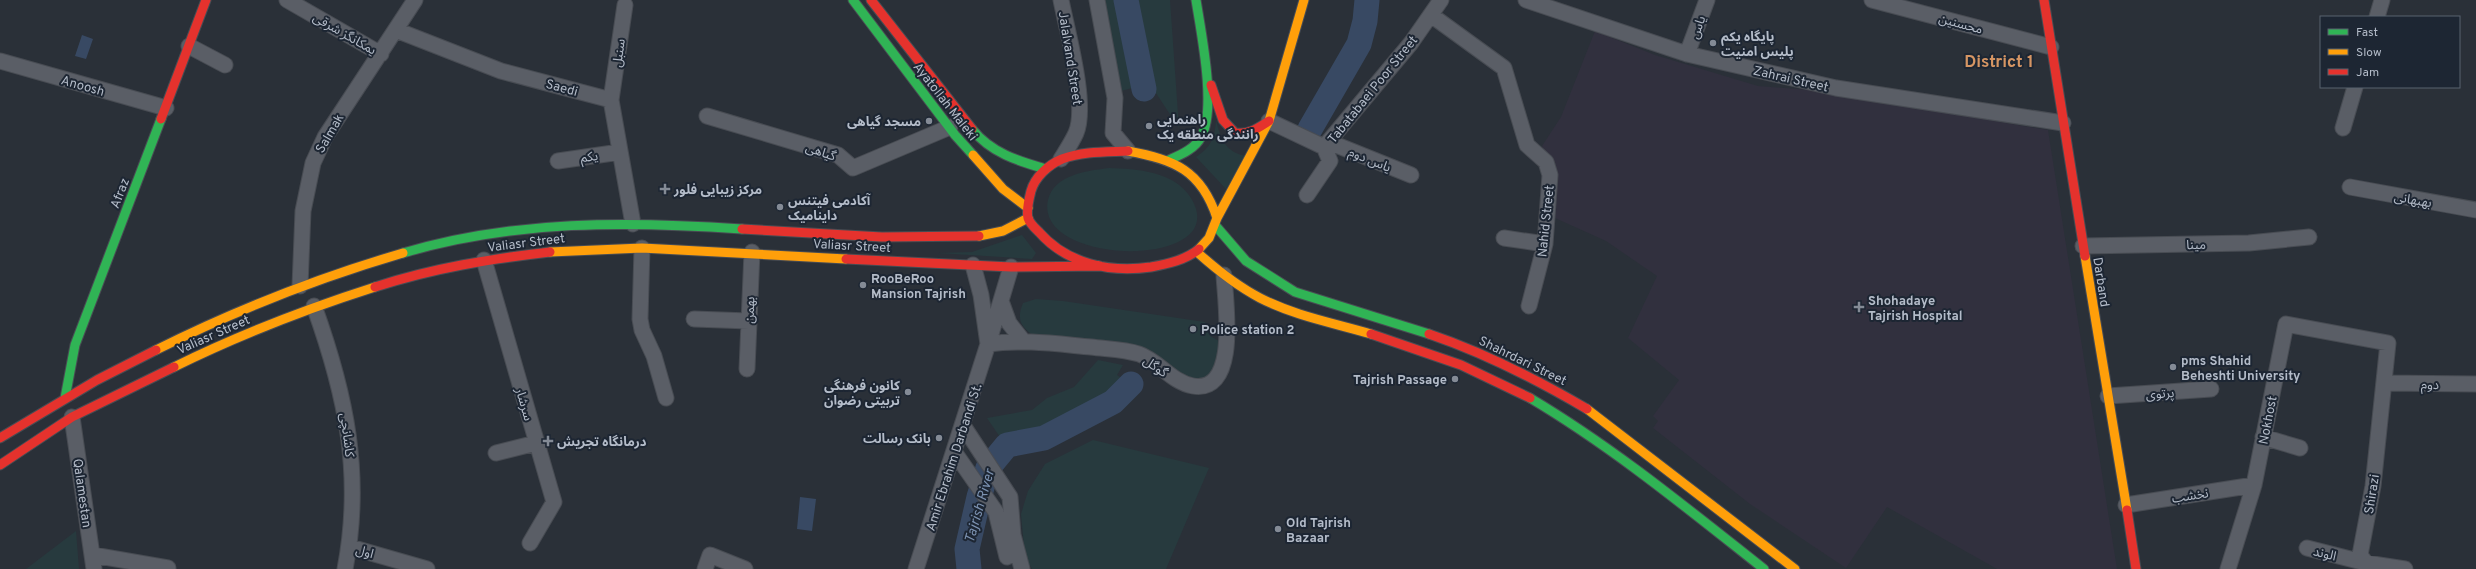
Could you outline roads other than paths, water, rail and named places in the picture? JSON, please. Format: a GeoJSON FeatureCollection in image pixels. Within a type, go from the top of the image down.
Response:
{"type":"FeatureCollection","features":[{"type":"Feature","properties":{"kind":"main road","name":"Afraz"},"geometry":{"type":"LineString","coordinates":[[65,398],[75,345],[206,0]]}},
{"type":"Feature","properties":{"kind":"main road","name":"Ayatollah Maleki"},"geometry":{"type":"LineString","coordinates":[[853,0],[950,127],[1003,189],[1028,208]]}},
{"type":"Feature","properties":{"kind":"main road","name":"Ayatollah Maleki"},"geometry":{"type":"LineString","coordinates":[[871,0],[981,140],[1009,158],[1046,169]]}},
{"type":"Feature","properties":{"kind":"main road"},"geometry":{"type":"LineString","coordinates":[[1196,0],[1207,75],[1224,124],[1229,130],[1244,134],[1255,131],[1269,121]]}},
{"type":"Feature","properties":{"kind":"main road"},"geometry":{"type":"LineString","coordinates":[[1061,159],[1046,169],[1034,183],[1028,208],[1028,218],[1042,237],[1054,247],[1075,259],[1100,266],[1148,268],[1198,253],[1212,233],[1216,222],[1269,121],[1304,0]]}},
{"type":"Feature","properties":{"kind":"main road","name":"Darband"},"geometry":{"type":"LineString","coordinates":[[2044,0],[2136,569]]}},
{"type":"Feature","properties":{"kind":"main road"},"geometry":{"type":"LineString","coordinates":[[1169,160],[1187,152],[1202,136],[1207,75]]}},
{"type":"Feature","properties":{"kind":"main road","name":"Shahrdari Street"},"geometry":{"type":"LineString","coordinates":[[1061,159],[1092,152],[1128,151],[1169,160],[1190,172],[1206,188],[1216,222],[1246,261],[1268,277],[1294,292],[1453,341],[1498,360],[1569,396],[1597,415],[1795,569]]}},
{"type":"Feature","properties":{"kind":"main road","name":"Valiasr Street"},"geometry":{"type":"LineString","coordinates":[[0,438],[65,398],[220,319],[300,286],[412,249],[476,237],[556,226],[633,224],[763,229],[888,238],[968,237],[998,232],[1028,218]]}},
{"type":"Feature","properties":{"kind":"main road","name":"Valiasr Street"},"geometry":{"type":"LineString","coordinates":[[0,465],[72,417],[227,341],[314,306],[421,272],[484,260],[563,250],[642,248],[752,252],[1011,267],[1100,266]]}},
{"type":"Feature","properties":{"kind":"main road"},"geometry":{"type":"LineString","coordinates":[[1198,253],[1224,275],[1249,292],[1306,316],[1362,331],[1446,359],[1529,396],[1585,430],[1764,569]]}},
{"type":"Feature","properties":{"kind":"street","name":"یمکانگز شرقی"},"geometry":{"type":"LineString","coordinates":[[287,0],[381,54]]}},
{"type":"Feature","properties":{"kind":"street","name":"Salmak"},"geometry":{"type":"LineString","coordinates":[[300,286],[303,211],[312,163],[325,137],[381,54],[415,0]]}},
{"type":"Feature","properties":{"kind":"street","name":"Jalalvand Street"},"geometry":{"type":"LineString","coordinates":[[1061,0],[1078,88],[1080,110],[1077,132],[1061,159]]}},
{"type":"Feature","properties":{"kind":"street"},"geometry":{"type":"LineString","coordinates":[[1097,0],[1114,98],[1113,133],[1128,151]]}},
{"type":"Feature","properties":{"kind":"street","name":"Tabatabaei Poor Street"},"geometry":{"type":"LineString","coordinates":[[1269,121],[1327,145],[1431,15],[1441,0]]}},
{"type":"Feature","properties":{"kind":"street","name":"Zahrai Street"},"geometry":{"type":"LineString","coordinates":[[1526,0],[1687,54],[1836,88],[2063,123]]}},
{"type":"Feature","properties":{"kind":"street","name":"یاس"},"geometry":{"type":"LineString","coordinates":[[1687,54],[1707,0]]}},
{"type":"Feature","properties":{"kind":"street","name":"محسنین"},"geometry":{"type":"LineString","coordinates":[[1872,0],[1911,5],[2051,47]]}},
{"type":"Feature","properties":{"kind":"street"},"geometry":{"type":"LineString","coordinates":[[2377,16],[2382,0]]}},
{"type":"Feature","properties":{"kind":"street","name":"سنبل"},"geometry":{"type":"LineString","coordinates":[[611,100],[625,5]]}},
{"type":"Feature","properties":{"kind":"street","name":"Nahid Street"},"geometry":{"type":"LineString","coordinates":[[1431,15],[1504,68],[1528,145],[1546,162],[1550,175],[1545,244],[1529,306]]}},
{"type":"Feature","properties":{"kind":"street","name":"Saedi"},"geometry":{"type":"LineString","coordinates":[[396,30],[501,71],[611,100]]}},
{"type":"Feature","properties":{"kind":"street"},"geometry":{"type":"LineString","coordinates":[[189,46],[225,64]]}},
{"type":"Feature","properties":{"kind":"street","name":"Anoosh"},"geometry":{"type":"LineString","coordinates":[[0,61],[166,108]]}},
{"type":"Feature","properties":{"kind":"street"},"geometry":{"type":"LineString","coordinates":[[2343,128],[2355,88]]}},
{"type":"Feature","properties":{"kind":"street"},"geometry":{"type":"LineString","coordinates":[[611,100],[633,224]]}},
{"type":"Feature","properties":{"kind":"street","name":"گیاهی"},"geometry":{"type":"LineString","coordinates":[[707,116],[838,155],[853,168],[950,127]]}},
{"type":"Feature","properties":{"kind":"street"},"geometry":{"type":"LineString","coordinates":[[1307,195],[1330,161],[1327,145]]}},
{"type":"Feature","properties":{"kind":"street","name":"یاس دوم"},"geometry":{"type":"LineString","coordinates":[[1327,145],[1411,175]]}},
{"type":"Feature","properties":{"kind":"street","name":"یکم"},"geometry":{"type":"LineString","coordinates":[[558,161],[620,152]]}},
{"type":"Feature","properties":{"kind":"street","name":"بهبهانی"},"geometry":{"type":"LineString","coordinates":[[2350,187],[2476,210]]}},
{"type":"Feature","properties":{"kind":"street","name":"مینا"},"geometry":{"type":"LineString","coordinates":[[2083,246],[2249,243],[2309,237]]}},
{"type":"Feature","properties":{"kind":"street"},"geometry":{"type":"LineString","coordinates":[[1504,238],[1545,244]]}},
{"type":"Feature","properties":{"kind":"street"},"geometry":{"type":"LineString","coordinates":[[642,248],[640,319],[666,398]]}},
{"type":"Feature","properties":{"kind":"street","name":"بهمن"},"geometry":{"type":"LineString","coordinates":[[747,369],[752,252]]}},
{"type":"Feature","properties":{"kind":"street","name":"سرشار"},"geometry":{"type":"LineString","coordinates":[[484,260],[554,502],[530,543]]}},
{"type":"Feature","properties":{"kind":"street","name":"Amir Ebrahim Darbandi St."},"geometry":{"type":"LineString","coordinates":[[973,265],[981,295],[988,344]]}},
{"type":"Feature","properties":{"kind":"street","name":"Amir Ebrahim Darbandi St."},"geometry":{"type":"LineString","coordinates":[[916,569],[964,427],[1011,267]]}},
{"type":"Feature","properties":{"kind":"street","name":"گوگل"},"geometry":{"type":"LineString","coordinates":[[988,344],[1024,342],[1140,354],[1176,379],[1193,386],[1204,386],[1218,375],[1228,350],[1224,275]]}},
{"type":"Feature","properties":{"kind":"street"},"geometry":{"type":"LineString","coordinates":[[1001,301],[1009,323],[1024,342]]}},
{"type":"Feature","properties":{"kind":"street","name":"کاشانچی"},"geometry":{"type":"LineString","coordinates":[[314,306],[328,346],[344,404],[349,432],[353,497],[350,547],[345,569]]}},
{"type":"Feature","properties":{"kind":"street"},"geometry":{"type":"LineString","coordinates":[[694,319],[749,322]]}},
{"type":"Feature","properties":{"kind":"street","name":"Nokhost"},"geometry":{"type":"LineString","coordinates":[[2228,569],[2254,485],[2286,324],[2388,343],[2385,383]]}},
{"type":"Feature","properties":{"kind":"street","name":"دوم"},"geometry":{"type":"LineString","coordinates":[[2385,383],[2476,384]]}},
{"type":"Feature","properties":{"kind":"street","name":"Shirazi"},"geometry":{"type":"LineString","coordinates":[[2366,564],[2360,555],[2373,486],[2385,383]]}},
{"type":"Feature","properties":{"kind":"street","name":"پرتوی"},"geometry":{"type":"LineString","coordinates":[[2108,396],[2211,389]]}},
{"type":"Feature","properties":{"kind":"street","name":"Qalamestan"},"geometry":{"type":"LineString","coordinates":[[72,417],[93,562]]}},
{"type":"Feature","properties":{"kind":"street"},"geometry":{"type":"LineString","coordinates":[[964,427],[1010,496],[1013,535],[1022,569]]}},
{"type":"Feature","properties":{"kind":"street"},"geometry":{"type":"LineString","coordinates":[[2263,437],[2300,448]]}},
{"type":"Feature","properties":{"kind":"street"},"geometry":{"type":"LineString","coordinates":[[496,454],[536,443]]}},
{"type":"Feature","properties":{"kind":"street"},"geometry":{"type":"LineString","coordinates":[[955,453],[996,512],[1011,569]]}},
{"type":"Feature","properties":{"kind":"street","name":"نخشب"},"geometry":{"type":"LineString","coordinates":[[2126,505],[2254,485]]}},
{"type":"Feature","properties":{"kind":"street","name":"اول"},"geometry":{"type":"LineString","coordinates":[[350,547],[427,569]]}},
{"type":"Feature","properties":{"kind":"street","name":"الوند"},"geometry":{"type":"LineString","coordinates":[[2307,548],[2366,564]]}},
{"type":"Feature","properties":{"kind":"street"},"geometry":{"type":"LineString","coordinates":[[705,569],[710,555],[740,568]]}},
{"type":"Feature","properties":{"kind":"street"},"geometry":{"type":"LineString","coordinates":[[93,562],[168,568]]}},
{"type":"Feature","properties":{"kind":"street"},"geometry":{"type":"LineString","coordinates":[[2366,564],[2404,569]]}},
{"type":"Feature","properties":{"kind":"water"},"geometry":{"type":"Polygon","coordinates":[[[82,35],[93,39],[86,59],[75,56],[82,35]]]}},
{"type":"Feature","properties":{"kind":"water"},"geometry":{"type":"Polygon","coordinates":[[[800,497],[816,499],[812,531],[797,529],[800,497]]]}},
{"type":"Feature","properties":{"kind":"waterway","name":"Tajrish River"},"geometry":{"type":"LineString","coordinates":[[1126,0],[1144,89]]}},
{"type":"Feature","properties":{"kind":"waterway"},"geometry":{"type":"LineString","coordinates":[[1310,129],[1359,44],[1365,21],[1367,0]]}},
{"type":"Feature","properties":{"kind":"waterway","name":"Tajrish River"},"geometry":{"type":"LineString","coordinates":[[969,569],[967,549],[979,497],[988,468],[1007,445],[1044,438],[1113,402],[1131,384]]}},
{"type":"Feature","properties":{"kind":"place","name":"پایگاه یکم پلیس امنیت"},"geometry":{"type":"Point","coordinates":[1713,43]}},
{"type":"Feature","properties":{"kind":"place","name":"مسجد گیاهی"},"geometry":{"type":"Point","coordinates":[929,121]}},
{"type":"Feature","properties":{"kind":"place","name":"راهنمایی رانندگی منطقه یک"},"geometry":{"type":"Point","coordinates":[1149,126]}},
{"type":"Feature","properties":{"kind":"place","name":"مرکز زیبایی فلور"},"geometry":{"type":"Point","coordinates":[665,189]}},
{"type":"Feature","properties":{"kind":"place","name":"آکادمی فیتنس داینامیک"},"geometry":{"type":"Point","coordinates":[780,207]}},
{"type":"Feature","properties":{"kind":"place","name":"RooBeRoo Mansion Tajrish"},"geometry":{"type":"Point","coordinates":[863,285]}},
{"type":"Feature","properties":{"kind":"place","name":"Shohadaye Tajrish Hospital"},"geometry":{"type":"Point","coordinates":[1859,307]}},
{"type":"Feature","properties":{"kind":"place","name":"Police station 2"},"geometry":{"type":"Point","coordinates":[1193,329]}},
{"type":"Feature","properties":{"kind":"place","name":"pms Shahid Beheshti University"},"geometry":{"type":"Point","coordinates":[2173,367]}},
{"type":"Feature","properties":{"kind":"place","name":"Tajrish Passage"},"geometry":{"type":"Point","coordinates":[1455,379]}},
{"type":"Feature","properties":{"kind":"place","name":"کانون فرهنگی تربیتی رضوان"},"geometry":{"type":"Point","coordinates":[908,392]}},
{"type":"Feature","properties":{"kind":"place","name":"بانک رسالت"},"geometry":{"type":"Point","coordinates":[939,438]}},
{"type":"Feature","properties":{"kind":"place","name":"درمانگاه تجریش"},"geometry":{"type":"Point","coordinates":[548,441]}},
{"type":"Feature","properties":{"kind":"place","name":"Old Tajrish Bazaar"},"geometry":{"type":"Point","coordinates":[1278,529]}},
{"type":"Feature","properties":{"kind":"district","name":"District 1"},"geometry":{"type":"Point","coordinates":[1999,61]}}]}
